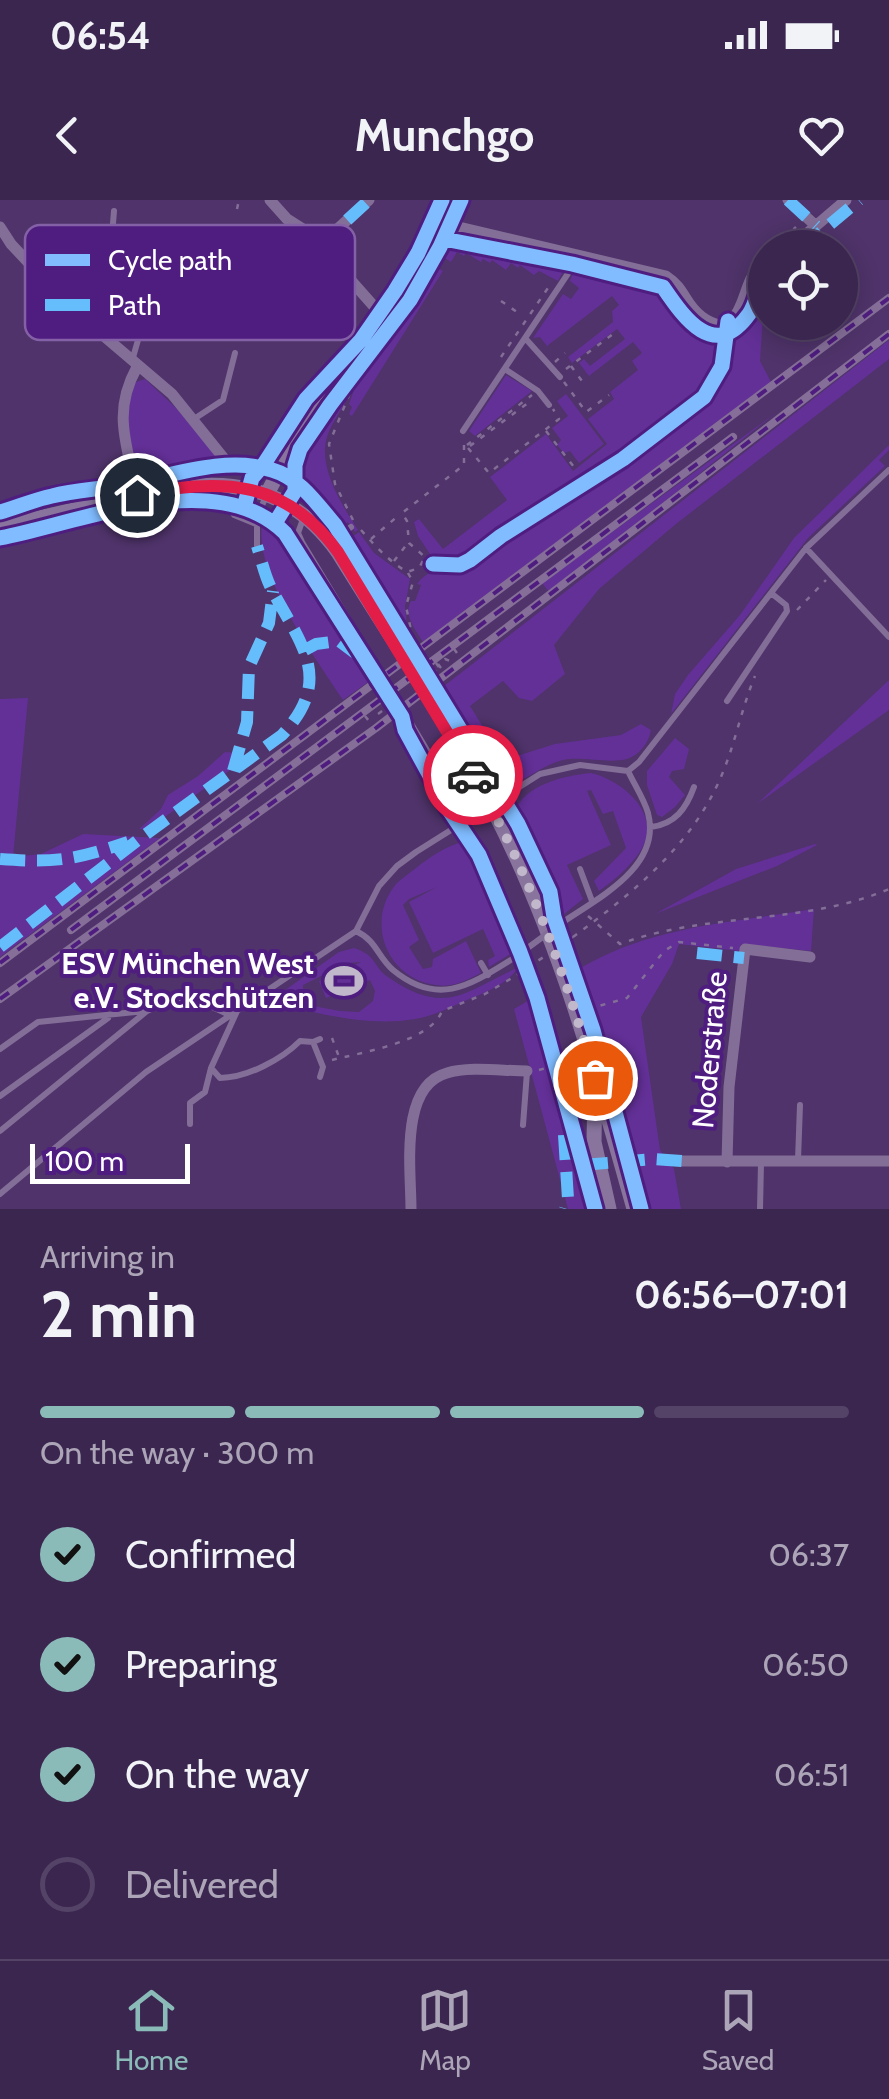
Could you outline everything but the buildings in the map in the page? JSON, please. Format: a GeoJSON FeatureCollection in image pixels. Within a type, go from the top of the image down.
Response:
{"type":"FeatureCollection","features":[{"type":"Feature","properties":{"kind":"street"},"geometry":{"type":"LineString","coordinates":[[270,200],[296,225]]}},
{"type":"Feature","properties":{"kind":"street"},"geometry":{"type":"LineString","coordinates":[[341,225],[369,200]]}},
{"type":"Feature","properties":{"kind":"street"},"geometry":{"type":"LineString","coordinates":[[267,494],[309,414],[386,320],[420,267],[452,200]]}},
{"type":"Feature","properties":{"kind":"street"},"geometry":{"type":"LineString","coordinates":[[788,200],[816,226]]}},
{"type":"Feature","properties":{"kind":"street"},"geometry":{"type":"LineString","coordinates":[[811,230],[846,200]]}},
{"type":"Feature","properties":{"kind":"street"},"geometry":{"type":"LineString","coordinates":[[442,222],[666,276],[680,285],[687,302],[704,320],[728,322],[739,313],[748,288]]}},
{"type":"Feature","properties":{"kind":"street"},"geometry":{"type":"LineString","coordinates":[[0,227],[25,257]]}},
{"type":"Feature","properties":{"kind":"street"},"geometry":{"type":"LineString","coordinates":[[355,284],[386,320]]}},
{"type":"Feature","properties":{"kind":"street"},"geometry":{"type":"LineString","coordinates":[[107,340],[172,394],[230,466]]}},
{"type":"Feature","properties":{"kind":"street"},"geometry":{"type":"LineString","coordinates":[[134,365],[121,419],[137,495]]}},
{"type":"Feature","properties":{"kind":"street"},"geometry":{"type":"LineString","coordinates":[[0,526],[204,484],[236,486],[267,494],[304,515],[330,542],[492,806],[545,924],[576,1012],[634,1209]]}},
{"type":"Feature","properties":{"kind":"street","name":"Noderstraße"},"geometry":{"type":"LineString","coordinates":[[726,1162],[729,1087],[744,950],[810,957]]}},
{"type":"Feature","properties":{"kind":"street"},"geometry":{"type":"LineString","coordinates":[[411,1209],[412,1126],[415,1104],[428,1081],[449,1072],[529,1071]]}},
{"type":"Feature","properties":{"kind":"street"},"geometry":{"type":"LineString","coordinates":[[595,1078],[594,1142],[610,1209]]}},
{"type":"Feature","properties":{"kind":"street","name":"Noderstraße"},"geometry":{"type":"LineString","coordinates":[[682,1162],[889,1161]]}},
{"type":"Feature","properties":{"kind":"lane"},"geometry":{"type":"LineString","coordinates":[[113,225],[114,211]]}},
{"type":"Feature","properties":{"kind":"lane"},"geometry":{"type":"LineString","coordinates":[[463,431],[571,269],[574,255]]}},
{"type":"Feature","properties":{"kind":"lane"},"geometry":{"type":"LineString","coordinates":[[525,338],[559,376]]}},
{"type":"Feature","properties":{"kind":"lane"},"geometry":{"type":"LineString","coordinates":[[134,365],[140,340]]}},
{"type":"Feature","properties":{"kind":"lane"},"geometry":{"type":"LineString","coordinates":[[194,419],[223,400],[234,353]]}},
{"type":"Feature","properties":{"kind":"lane"},"geometry":{"type":"LineString","coordinates":[[505,369],[549,404]]}},
{"type":"Feature","properties":{"kind":"lane"},"geometry":{"type":"LineString","coordinates":[[0,1194],[117,1094],[228,1014],[269,991],[356,931],[379,886],[397,866],[540,774],[580,766],[628,771],[640,762],[806,548],[889,470]]}},
{"type":"Feature","properties":{"kind":"lane"},"geometry":{"type":"LineString","coordinates":[[257,546],[256,524],[267,494]]}},
{"type":"Feature","properties":{"kind":"lane"},"geometry":{"type":"LineString","coordinates":[[225,501],[234,515],[256,524]]}},
{"type":"Feature","properties":{"kind":"lane"},"geometry":{"type":"LineString","coordinates":[[304,515],[298,532],[302,542],[470,820]]}},
{"type":"Feature","properties":{"kind":"lane"},"geometry":{"type":"LineString","coordinates":[[330,542],[351,527]]}},
{"type":"Feature","properties":{"kind":"lane"},"geometry":{"type":"LineString","coordinates":[[806,548],[889,637]]}},
{"type":"Feature","properties":{"kind":"lane"},"geometry":{"type":"LineString","coordinates":[[830,575],[836,567]]}},
{"type":"Feature","properties":{"kind":"lane"},"geometry":{"type":"LineString","coordinates":[[726,700],[787,612],[786,605],[771,593]]}},
{"type":"Feature","properties":{"kind":"lane"},"geometry":{"type":"LineString","coordinates":[[356,931],[370,938],[390,968],[416,985],[443,991],[470,986],[580,911],[640,863],[651,826],[628,771]]}},
{"type":"Feature","properties":{"kind":"lane"},"geometry":{"type":"LineString","coordinates":[[651,826],[669,823],[677,816],[694,787]]}},
{"type":"Feature","properties":{"kind":"lane"},"geometry":{"type":"LineString","coordinates":[[580,870],[592,901]]}},
{"type":"Feature","properties":{"kind":"lane"},"geometry":{"type":"LineString","coordinates":[[481,962],[488,975]]}},
{"type":"Feature","properties":{"kind":"lane"},"geometry":{"type":"LineString","coordinates":[[269,991],[308,1002]]}},
{"type":"Feature","properties":{"kind":"lane"},"geometry":{"type":"LineString","coordinates":[[0,1131],[147,1011],[172,998],[190,996],[228,1014]]}},
{"type":"Feature","properties":{"kind":"lane"},"geometry":{"type":"LineString","coordinates":[[190,1124],[190,1103],[205,1092],[210,1068],[239,1008]]}},
{"type":"Feature","properties":{"kind":"lane"},"geometry":{"type":"LineString","coordinates":[[0,1048],[38,1022],[147,1011]]}},
{"type":"Feature","properties":{"kind":"lane"},"geometry":{"type":"LineString","coordinates":[[0,1096],[113,1015]]}},
{"type":"Feature","properties":{"kind":"lane"},"geometry":{"type":"LineString","coordinates":[[210,1068],[220,1078],[232,1078],[285,1056],[300,1040],[325,1039],[320,1076]]}},
{"type":"Feature","properties":{"kind":"lane"},"geometry":{"type":"LineString","coordinates":[[523,1125],[529,1071]]}},
{"type":"Feature","properties":{"kind":"lane"},"geometry":{"type":"LineString","coordinates":[[798,1161],[800,1104]]}},
{"type":"Feature","properties":{"kind":"lane"},"geometry":{"type":"LineString","coordinates":[[760,1209],[761,1162]]}},
{"type":"Feature","properties":{"kind":"path"},"geometry":{"type":"LineString","coordinates":[[237,208],[238,200]]}},
{"type":"Feature","properties":{"kind":"path"},"geometry":{"type":"LineString","coordinates":[[501,301],[517,312]]}},
{"type":"Feature","properties":{"kind":"path"},"geometry":{"type":"LineString","coordinates":[[609,395],[586,412],[559,376],[618,331]]}},
{"type":"Feature","properties":{"kind":"path"},"geometry":{"type":"LineString","coordinates":[[551,366],[565,353]]}},
{"type":"Feature","properties":{"kind":"path"},"geometry":{"type":"LineString","coordinates":[[571,366],[582,381]]}},
{"type":"Feature","properties":{"kind":"path"},"geometry":{"type":"LineString","coordinates":[[351,378],[354,384],[349,399],[330,436],[329,461],[335,484],[370,540],[413,582],[406,606],[412,637]]}},
{"type":"Feature","properties":{"kind":"path"},"geometry":{"type":"LineString","coordinates":[[466,448],[539,393]]}},
{"type":"Feature","properties":{"kind":"path"},"geometry":{"type":"LineString","coordinates":[[466,448],[489,473],[559,419],[549,404]]}},
{"type":"Feature","properties":{"kind":"path"},"geometry":{"type":"LineString","coordinates":[[545,430],[574,466]]}},
{"type":"Feature","properties":{"kind":"path"},"geometry":{"type":"LineString","coordinates":[[370,540],[464,465],[463,431]]}},
{"type":"Feature","properties":{"kind":"path"},"geometry":{"type":"LineString","coordinates":[[392,563],[408,542],[407,522],[400,514]]}},
{"type":"Feature","properties":{"kind":"path"},"geometry":{"type":"LineString","coordinates":[[408,542],[433,564]]}},
{"type":"Feature","properties":{"kind":"path"},"geometry":{"type":"LineString","coordinates":[[353,543],[437,680]]}},
{"type":"Feature","properties":{"kind":"path"},"geometry":{"type":"LineString","coordinates":[[407,572],[419,568],[425,557]]}},
{"type":"Feature","properties":{"kind":"path"},"geometry":{"type":"LineString","coordinates":[[795,612],[830,575]]}},
{"type":"Feature","properties":{"kind":"path"},"geometry":{"type":"LineString","coordinates":[[454,649],[462,660]]}},
{"type":"Feature","properties":{"kind":"path"},"geometry":{"type":"LineString","coordinates":[[443,669],[438,664],[445,659],[450,661]]}},
{"type":"Feature","properties":{"kind":"path"},"geometry":{"type":"LineString","coordinates":[[436,663],[443,669]]}},
{"type":"Feature","properties":{"kind":"path"},"geometry":{"type":"LineString","coordinates":[[428,666],[434,673]]}},
{"type":"Feature","properties":{"kind":"path"},"geometry":{"type":"LineString","coordinates":[[322,1063],[424,1032],[439,1021],[442,1011],[485,994],[573,937],[666,860],[696,822],[724,771],[759,668]]}},
{"type":"Feature","properties":{"kind":"path"},"geometry":{"type":"LineString","coordinates":[[434,673],[443,669]]}},
{"type":"Feature","properties":{"kind":"path"},"geometry":{"type":"LineString","coordinates":[[382,702],[391,715]]}},
{"type":"Feature","properties":{"kind":"path"},"geometry":{"type":"LineString","coordinates":[[378,714],[386,708]]}},
{"type":"Feature","properties":{"kind":"path"},"geometry":{"type":"LineString","coordinates":[[365,716],[372,726]]}},
{"type":"Feature","properties":{"kind":"path"},"geometry":{"type":"LineString","coordinates":[[580,911],[596,920],[620,944],[734,918],[832,905],[889,889]]}},
{"type":"Feature","properties":{"kind":"path"},"geometry":{"type":"LineString","coordinates":[[587,1009],[627,998],[664,951],[679,942],[744,950]]}},
{"type":"Feature","properties":{"kind":"path"},"geometry":{"type":"LineString","coordinates":[[325,1039],[340,1058]]}},
{"type":"Feature","properties":{"kind":"path"},"geometry":{"type":"LineString","coordinates":[[529,1071],[556,1065]]}},
{"type":"Feature","properties":{"kind":"path"},"geometry":{"type":"LineString","coordinates":[[529,1071],[562,1086]]}},
{"type":"Feature","properties":{"kind":"shaded area"},"geometry":{"type":"Polygon","coordinates":[[[447,243],[565,268],[558,281],[511,263],[506,270],[492,260],[481,262],[466,253],[464,256],[457,252],[451,262],[440,255],[447,243]]]}},
{"type":"Feature","properties":{"kind":"shaded area"},"geometry":{"type":"Polygon","coordinates":[[[435,267],[443,271],[352,416],[349,404],[360,373],[435,267]]]}},
{"type":"Feature","properties":{"kind":"shaded area"},"geometry":{"type":"Polygon","coordinates":[[[574,270],[662,292],[683,323],[716,340],[722,357],[718,370],[701,396],[592,478],[499,534],[464,560],[448,563],[430,554],[414,522],[419,519],[443,549],[507,500],[490,477],[546,434],[573,471],[607,444],[588,419],[614,399],[610,392],[638,370],[632,361],[642,353],[633,342],[589,376],[579,363],[584,359],[590,366],[625,339],[617,329],[572,363],[568,357],[613,322],[612,311],[619,305],[612,296],[547,346],[540,337],[533,338],[563,294],[571,299],[579,288],[570,281],[574,270]]]}},
{"type":"Feature","properties":{"kind":"shaded area"},"geometry":{"type":"Polygon","coordinates":[[[748,320],[748,340],[761,340],[760,361],[771,382],[423,642],[408,611],[423,577],[472,562],[687,414],[711,395],[720,382],[736,334],[748,320]]]}},
{"type":"Feature","properties":{"kind":"shaded area"},"geometry":{"type":"Polygon","coordinates":[[[889,340],[889,359],[676,524],[599,589],[554,645],[565,674],[532,701],[519,698],[503,681],[470,706],[507,759],[555,744],[621,735],[641,724],[651,730],[643,748],[620,760],[563,760],[514,783],[497,786],[446,702],[448,691],[444,686],[889,340]]]}},
{"type":"Feature","properties":{"kind":"shaded area"},"geometry":{"type":"Polygon","coordinates":[[[506,375],[532,391],[475,436],[469,431],[506,375]]]}},
{"type":"Feature","properties":{"kind":"shaded area"},"geometry":{"type":"Polygon","coordinates":[[[145,379],[176,408],[222,463],[145,477],[136,469],[125,415],[133,383],[145,379]]]}},
{"type":"Feature","properties":{"kind":"shaded area"},"geometry":{"type":"Polygon","coordinates":[[[342,393],[347,399],[328,434],[325,459],[332,484],[358,530],[355,532],[348,522],[341,527],[298,475],[303,451],[342,393]]]}},
{"type":"Feature","properties":{"kind":"shaded area"},"geometry":{"type":"Polygon","coordinates":[[[566,394],[604,444],[579,463],[570,451],[564,453],[557,445],[561,440],[552,428],[568,416],[557,401],[566,394]]]}},
{"type":"Feature","properties":{"kind":"shaded area"},"geometry":{"type":"Polygon","coordinates":[[[777,412],[550,593],[542,583],[777,412]]]}},
{"type":"Feature","properties":{"kind":"shaded area"},"geometry":{"type":"Polygon","coordinates":[[[889,445],[879,460],[885,466],[808,538],[671,714],[675,694],[688,675],[740,615],[794,538],[889,445]]]}},
{"type":"Feature","properties":{"kind":"shaded area"},"geometry":{"type":"Polygon","coordinates":[[[263,521],[280,532],[371,680],[343,700],[288,614],[276,588],[266,564],[263,521]]]}},
{"type":"Feature","properties":{"kind":"shaded area"},"geometry":{"type":"Polygon","coordinates":[[[359,532],[374,553],[410,579],[405,606],[407,626],[354,541],[348,540],[359,532]]]}},
{"type":"Feature","properties":{"kind":"shaded area"},"geometry":{"type":"Polygon","coordinates":[[[889,680],[889,710],[757,804],[889,680]]]}},
{"type":"Feature","properties":{"kind":"shaded area"},"geometry":{"type":"Polygon","coordinates":[[[28,698],[13,857],[41,854],[83,834],[160,838],[0,957],[0,699],[28,698]]]}},
{"type":"Feature","properties":{"kind":"shaded area"},"geometry":{"type":"Polygon","coordinates":[[[675,738],[689,749],[684,769],[672,771],[669,777],[685,795],[662,817],[657,815],[647,785],[647,771],[675,738]]]}},
{"type":"Feature","properties":{"kind":"shaded area"},"geometry":{"type":"Polygon","coordinates":[[[225,752],[237,753],[232,769],[148,829],[139,829],[161,809],[168,795],[225,752]]]}},
{"type":"Feature","properties":{"kind":"shaded area"},"geometry":{"type":"Polygon","coordinates":[[[591,773],[616,784],[637,802],[647,826],[646,839],[630,864],[599,891],[594,881],[626,848],[613,811],[603,814],[591,790],[587,791],[611,845],[567,865],[583,899],[564,914],[515,812],[536,788],[591,773]]]}},
{"type":"Feature","properties":{"kind":"shaded area"},"geometry":{"type":"Polygon","coordinates":[[[462,842],[477,861],[513,946],[512,953],[489,967],[488,960],[495,956],[483,929],[433,953],[409,902],[437,887],[403,905],[419,940],[409,947],[423,969],[432,967],[433,959],[466,941],[481,973],[442,986],[419,981],[394,961],[386,947],[382,915],[399,881],[436,854],[462,842]]]}},
{"type":"Feature","properties":{"kind":"shaded area"},"geometry":{"type":"Polygon","coordinates":[[[815,844],[777,866],[655,914],[736,869],[815,844]]]}},
{"type":"Feature","properties":{"kind":"shaded area"},"geometry":{"type":"Polygon","coordinates":[[[814,909],[811,951],[741,944],[739,951],[679,944],[672,964],[641,1017],[660,1150],[674,1169],[681,1209],[647,1209],[579,969],[634,943],[663,935],[814,909]]]}},
{"type":"Feature","properties":{"kind":"shaded area"},"geometry":{"type":"Polygon","coordinates":[[[354,948],[367,954],[383,973],[408,989],[441,998],[470,991],[517,968],[492,989],[415,1019],[362,1020],[276,1003],[281,1000],[359,1012],[373,1001],[375,991],[370,980],[326,998],[319,981],[361,962],[347,963],[303,985],[303,1000],[281,993],[339,952],[354,948]]]}},
{"type":"Feature","properties":{"kind":"shaded area"},"geometry":{"type":"Polygon","coordinates":[[[533,998],[588,1209],[568,1209],[514,1009],[533,998]]]}},
{"type":"Feature","properties":{"kind":"railway"},"geometry":{"type":"LineString","coordinates":[[0,963],[889,298]]}},
{"type":"Feature","properties":{"kind":"railway"},"geometry":{"type":"LineString","coordinates":[[0,999],[376,728],[889,334]]}},
{"type":"Feature","properties":{"kind":"railway"},"geometry":{"type":"LineString","coordinates":[[71,930],[733,437]]}},
{"type":"Feature","properties":{"kind":"marked path"},"geometry":{"type":"LineString","coordinates":[[342,225],[369,200]]}},
{"type":"Feature","properties":{"kind":"marked path"},"geometry":{"type":"LineString","coordinates":[[788,200],[816,226]]}},
{"type":"Feature","properties":{"kind":"marked path"},"geometry":{"type":"LineString","coordinates":[[823,230],[859,200]]}},
{"type":"Feature","properties":{"kind":"marked path"},"geometry":{"type":"LineString","coordinates":[[0,947],[282,735],[297,715],[306,697],[308,664],[270,586],[257,546]]}},
{"type":"Feature","properties":{"kind":"marked path"},"geometry":{"type":"LineString","coordinates":[[233,771],[247,722],[249,667],[269,623],[273,591]]}},
{"type":"Feature","properties":{"kind":"marked path"},"geometry":{"type":"LineString","coordinates":[[305,650],[339,641],[355,653]]}},
{"type":"Feature","properties":{"kind":"marked path"},"geometry":{"type":"LineString","coordinates":[[0,859],[65,859],[128,842]]}},
{"type":"Feature","properties":{"kind":"marked path"},"geometry":{"type":"LineString","coordinates":[[697,953],[744,958]]}},
{"type":"Feature","properties":{"kind":"marked path"},"geometry":{"type":"LineString","coordinates":[[564,1135],[568,1199],[565,1209]]}},
{"type":"Feature","properties":{"kind":"marked path"},"geometry":{"type":"LineString","coordinates":[[583,1165],[654,1159],[682,1161]]}},
{"type":"Feature","properties":{"kind":"cycle path"},"geometry":{"type":"LineString","coordinates":[[244,507],[252,478],[306,399],[361,340],[395,291],[442,200]]}},
{"type":"Feature","properties":{"kind":"cycle path"},"geometry":{"type":"LineString","coordinates":[[275,523],[295,491],[295,465],[300,449],[410,300],[461,200]]}},
{"type":"Feature","properties":{"kind":"cycle path"},"geometry":{"type":"LineString","coordinates":[[444,239],[663,287],[690,321],[712,335],[724,335],[748,315]]}},
{"type":"Feature","properties":{"kind":"cycle path"},"geometry":{"type":"LineString","coordinates":[[433,564],[460,565],[470,560],[623,459],[704,397],[722,366],[728,321]]}},
{"type":"Feature","properties":{"kind":"cycle path"},"geometry":{"type":"LineString","coordinates":[[0,512],[61,494],[236,465],[282,474],[315,500],[335,525],[518,824],[550,892],[554,917],[593,1030],[641,1209]]}},
{"type":"Feature","properties":{"kind":"cycle path"},"geometry":{"type":"LineString","coordinates":[[0,538],[108,511],[187,500],[223,503],[257,513],[285,533],[402,717],[405,730],[447,807],[479,855],[537,998],[595,1209]]}},
{"type":"Feature","properties":{"kind":"way so far"},"geometry":{"type":"LineString","coordinates":[[473,775],[492,806],[545,924],[595,1078]]}},
{"type":"Feature","properties":{"kind":"place","name":"ESV München West e.V. Stockschützen"},"geometry":{"type":"Point","coordinates":[344,981]}},
{"type":"Feature","properties":{"kind":"route"},"geometry":{"type":"LineString","coordinates":[[137,495],[204,484],[249,488],[288,504],[313,523],[338,552],[473,775]]}}]}
